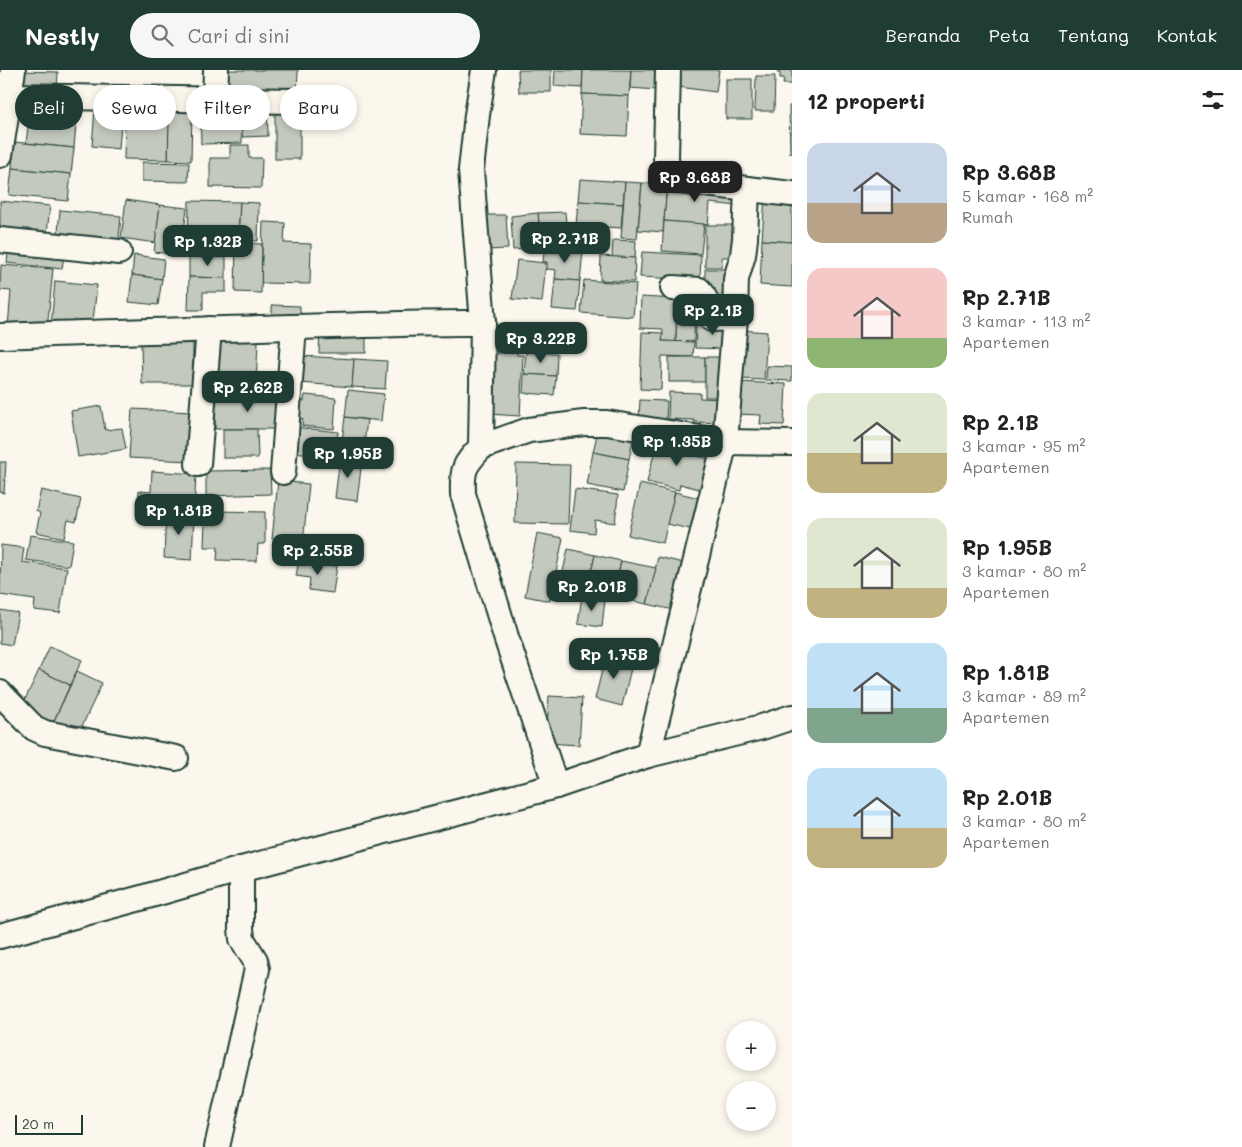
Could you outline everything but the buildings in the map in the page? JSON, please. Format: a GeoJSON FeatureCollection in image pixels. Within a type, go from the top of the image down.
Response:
{"type":"FeatureCollection","features":[{"type":"Feature","properties":{"kind":"street"},"geometry":{"type":"LineString","coordinates":[[0,155],[2,129],[12,70]]}},
{"type":"Feature","properties":{"kind":"street"},"geometry":{"type":"LineString","coordinates":[[216,70],[216,85]]}},
{"type":"Feature","properties":{"kind":"street"},"geometry":{"type":"LineString","coordinates":[[481,447],[483,323],[471,170],[484,70]]}},
{"type":"Feature","properties":{"kind":"street"},"geometry":{"type":"LineString","coordinates":[[668,70],[666,158],[668,174],[678,181],[792,194]]}},
{"type":"Feature","properties":{"kind":"street"},"geometry":{"type":"LineString","coordinates":[[9,96],[186,99]]}},
{"type":"Feature","properties":{"kind":"street"},"geometry":{"type":"LineString","coordinates":[[648,755],[725,442],[735,318],[736,279],[745,239],[747,189]]}},
{"type":"Feature","properties":{"kind":"street"},"geometry":{"type":"LineString","coordinates":[[0,240],[120,252]]}},
{"type":"Feature","properties":{"kind":"street"},"geometry":{"type":"LineString","coordinates":[[673,288],[699,290],[705,299],[707,315],[712,319],[735,318]]}},
{"type":"Feature","properties":{"kind":"street"},"geometry":{"type":"LineString","coordinates":[[0,336],[445,322],[483,323]]}},
{"type":"Feature","properties":{"kind":"street"},"geometry":{"type":"LineString","coordinates":[[283,472],[294,328]]}},
{"type":"Feature","properties":{"kind":"street"},"geometry":{"type":"LineString","coordinates":[[198,464],[209,329]]}},
{"type":"Feature","properties":{"kind":"street"},"geometry":{"type":"LineString","coordinates":[[556,786],[506,637],[463,494],[462,479],[466,464],[481,447],[529,430],[584,423],[606,423],[725,442],[792,443]]}},
{"type":"Feature","properties":{"kind":"street"},"geometry":{"type":"LineString","coordinates":[[0,693],[34,728],[45,733],[176,758]]}},
{"type":"Feature","properties":{"kind":"street"},"geometry":{"type":"LineString","coordinates":[[0,936],[243,868],[556,786],[648,755],[762,727],[792,717]]}},
{"type":"Feature","properties":{"kind":"street"},"geometry":{"type":"LineString","coordinates":[[217,1147],[257,969],[255,960],[242,939],[243,868]]}}]}
